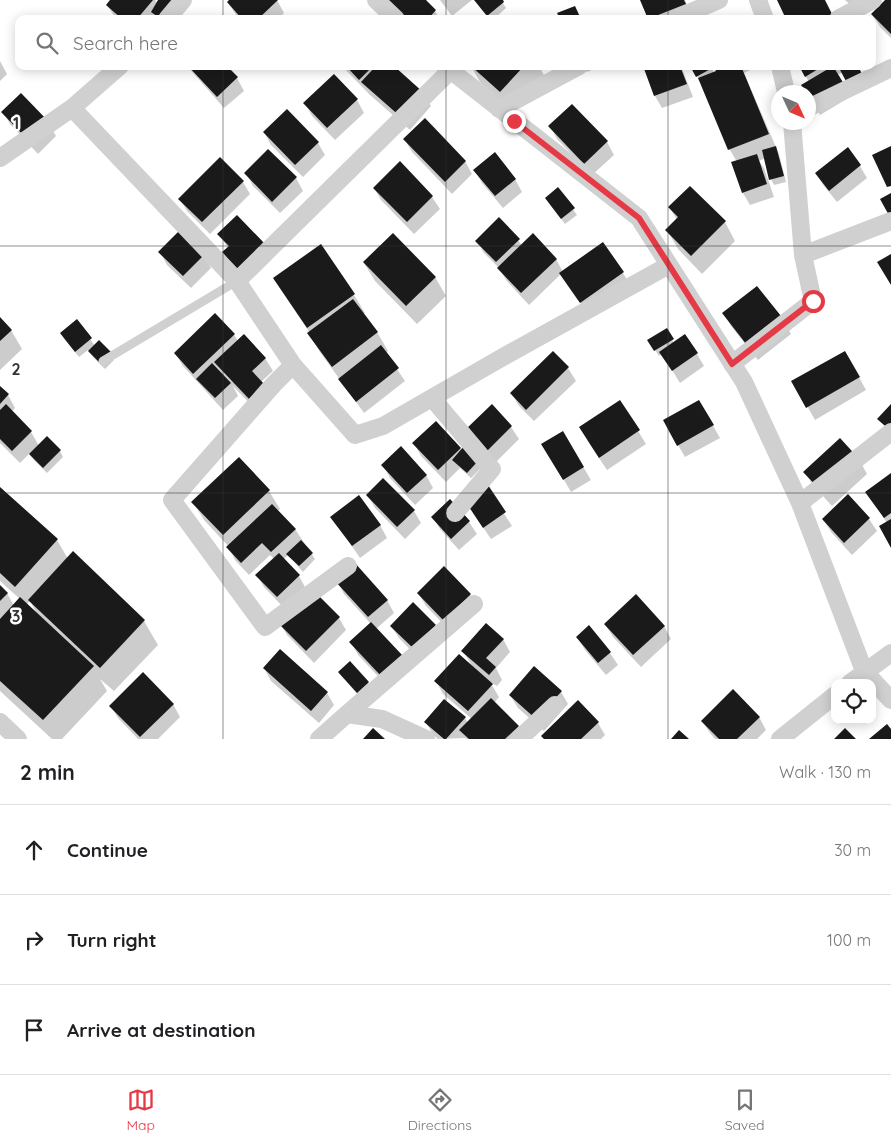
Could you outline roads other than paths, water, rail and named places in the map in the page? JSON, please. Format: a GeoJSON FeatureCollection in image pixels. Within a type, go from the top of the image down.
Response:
{"type":"FeatureCollection","features":[{"type":"Feature","properties":{"kind":"street"},"geometry":{"type":"LineString","coordinates":[[170,15],[183,0]]}},
{"type":"Feature","properties":{"kind":"street"},"geometry":{"type":"LineString","coordinates":[[376,0],[392,15]]}},
{"type":"Feature","properties":{"kind":"street"},"geometry":{"type":"LineString","coordinates":[[684,15],[719,0]]}},
{"type":"Feature","properties":{"kind":"street"},"geometry":{"type":"LineString","coordinates":[[758,0],[764,15]]}},
{"type":"Feature","properties":{"kind":"street"},"geometry":{"type":"LineString","coordinates":[[845,15],[873,0]]}},
{"type":"Feature","properties":{"kind":"street"},"geometry":{"type":"LineString","coordinates":[[816,104],[891,68]]}},
{"type":"Feature","properties":{"kind":"street"},"geometry":{"type":"LineString","coordinates":[[0,158],[72,108],[115,70]]}},
{"type":"Feature","properties":{"kind":"street"},"geometry":{"type":"LineString","coordinates":[[237,281],[446,70]]}},
{"type":"Feature","properties":{"kind":"street"},"geometry":{"type":"LineString","coordinates":[[448,70],[639,218],[744,382],[800,503],[864,672],[891,700]]}},
{"type":"Feature","properties":{"kind":"street"},"geometry":{"type":"LineString","coordinates":[[499,109],[572,70]]}},
{"type":"Feature","properties":{"kind":"street"},"geometry":{"type":"LineString","coordinates":[[781,70],[784,85]]}},
{"type":"Feature","properties":{"kind":"street"},"geometry":{"type":"LineString","coordinates":[[72,108],[237,281],[293,365],[355,435],[383,426],[502,357],[669,265]]}},
{"type":"Feature","properties":{"kind":"street"},"geometry":{"type":"LineString","coordinates":[[732,364],[813,301],[803,256],[793,130]]}},
{"type":"Feature","properties":{"kind":"street"},"geometry":{"type":"LineString","coordinates":[[803,256],[891,221]]}},
{"type":"Feature","properties":{"kind":"street"},"geometry":{"type":"LineString","coordinates":[[293,365],[273,385],[172,500],[265,627],[348,566]]}},
{"type":"Feature","properties":{"kind":"street"},"geometry":{"type":"LineString","coordinates":[[432,398],[492,469],[455,513]]}},
{"type":"Feature","properties":{"kind":"street"},"geometry":{"type":"LineString","coordinates":[[800,503],[891,432]]}},
{"type":"Feature","properties":{"kind":"street"},"geometry":{"type":"LineString","coordinates":[[319,739],[474,604]]}},
{"type":"Feature","properties":{"kind":"street"},"geometry":{"type":"LineString","coordinates":[[855,679],[891,653]]}},
{"type":"Feature","properties":{"kind":"street"},"geometry":{"type":"LineString","coordinates":[[780,739],[831,698]]}},
{"type":"Feature","properties":{"kind":"street"},"geometry":{"type":"LineString","coordinates":[[519,739],[556,705]]}},
{"type":"Feature","properties":{"kind":"street"},"geometry":{"type":"LineString","coordinates":[[347,714],[382,719],[426,739]]}},
{"type":"Feature","properties":{"kind":"street"},"geometry":{"type":"LineString","coordinates":[[0,722],[18,739]]}},
{"type":"Feature","properties":{"kind":"lane"},"geometry":{"type":"LineString","coordinates":[[103,361],[237,281]]}}]}
